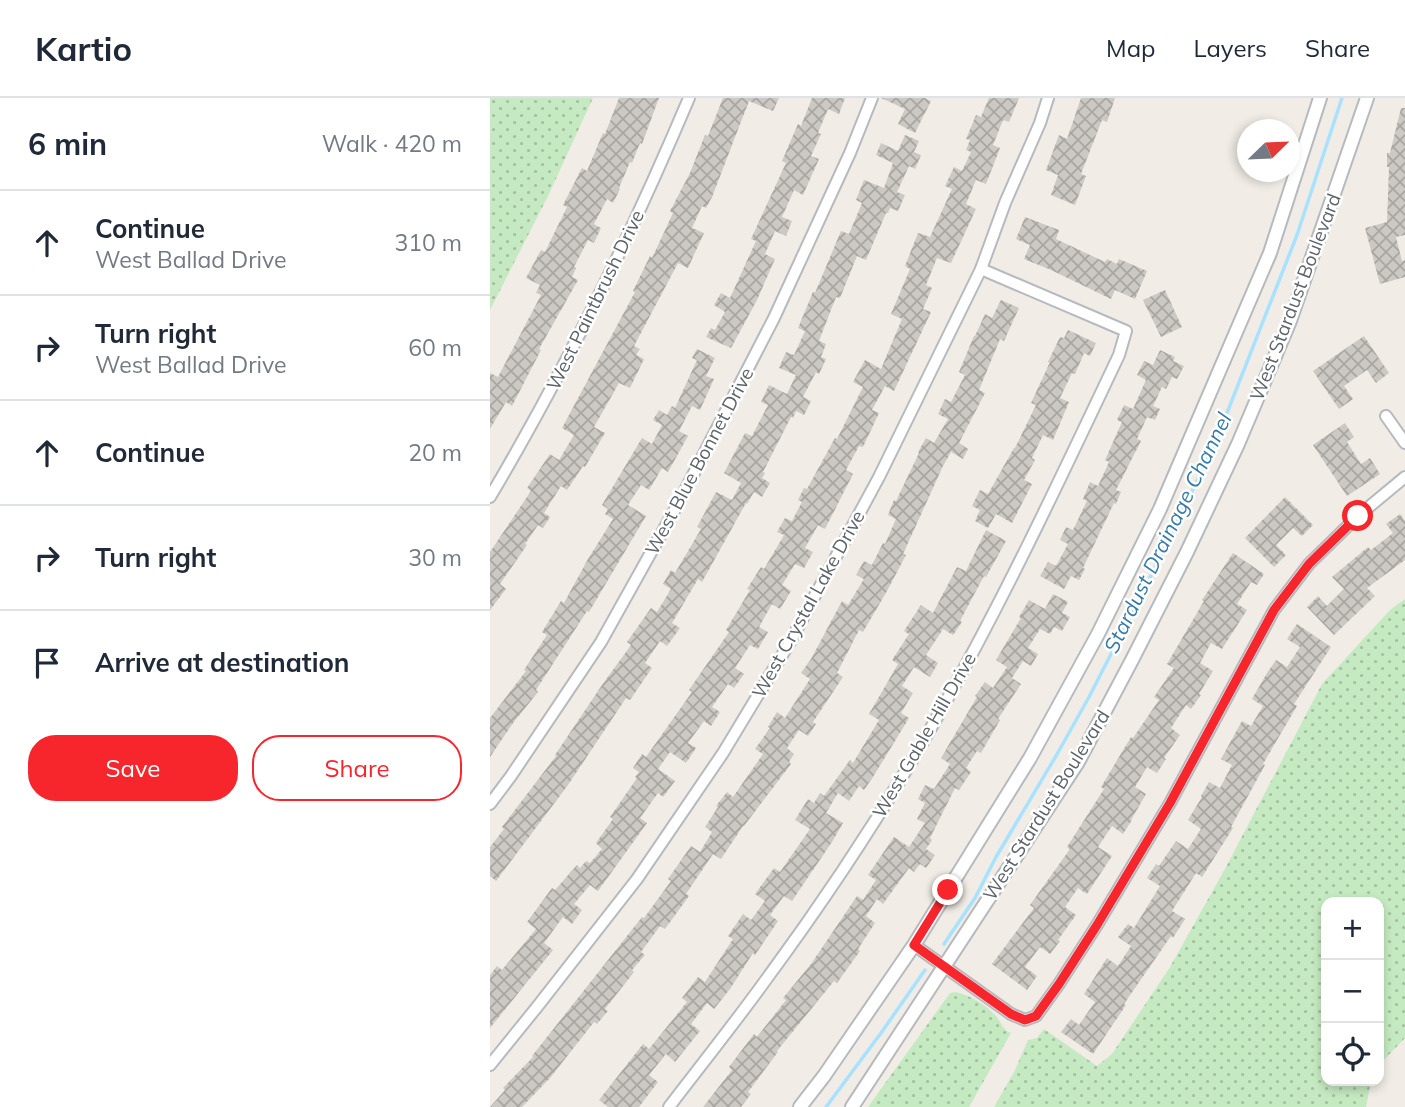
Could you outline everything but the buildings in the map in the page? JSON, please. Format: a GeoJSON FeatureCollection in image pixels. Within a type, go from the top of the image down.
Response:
{"type":"FeatureCollection","features":[{"type":"Feature","properties":{"kind":"street","name":"West Paintbrush Drive"},"geometry":{"type":"LineString","coordinates":[[490,497],[533,425],[599,298],[689,98]]}},
{"type":"Feature","properties":{"kind":"street","name":"West Blue Bonnet Drive"},"geometry":{"type":"LineString","coordinates":[[490,804],[512,776],[601,642],[678,505],[774,318],[850,153],[872,98]]}},
{"type":"Feature","properties":{"kind":"street","name":"West Crystal Lake Drive"},"geometry":{"type":"LineString","coordinates":[[490,1065],[637,879],[723,753],[790,642],[879,477],[981,269],[1048,98]]}},
{"type":"Feature","properties":{"kind":"street","name":"West Stardust Boulevard"},"geometry":{"type":"LineString","coordinates":[[800,1107],[914,945],[1030,758],[1098,634],[1160,509],[1270,253],[1320,98]]}},
{"type":"Feature","properties":{"kind":"street","name":"West Stardust Boulevard"},"geometry":{"type":"LineString","coordinates":[[852,1107],[1078,762],[1187,552],[1238,444],[1290,321],[1367,98]]}},
{"type":"Feature","properties":{"kind":"street","name":"West Gable Hill Drive"},"geometry":{"type":"LineString","coordinates":[[669,1107],[765,982],[811,916],[943,708],[986,628],[1119,355],[1126,331],[981,269]]}},
{"type":"Feature","properties":{"kind":"street"},"geometry":{"type":"LineString","coordinates":[[1386,416],[1405,443]]}},
{"type":"Feature","properties":{"kind":"street"},"geometry":{"type":"LineString","coordinates":[[914,945],[1011,1014],[1025,1020],[1036,1016],[1065,974],[1170,803],[1274,610],[1309,564],[1358,516],[1405,477]]}},
{"type":"Feature","properties":{"kind":"green space"},"geometry":{"type":"Polygon","coordinates":[[[490,98],[593,98],[548,196],[490,310],[490,98]]]}},
{"type":"Feature","properties":{"kind":"green space"},"geometry":{"type":"Polygon","coordinates":[[[1405,599],[1405,1038],[1384,1060],[1384,897],[1321,897],[1321,1086],[1370,1086],[1366,1107],[994,1107],[1028,1040],[1037,1038],[1044,1029],[1097,1066],[1112,1054],[1170,967],[1322,684],[1390,610],[1405,599]]]}},
{"type":"Feature","properties":{"kind":"green space"},"geometry":{"type":"Polygon","coordinates":[[[956,992],[983,1004],[1011,1033],[969,1107],[868,1107],[950,993],[956,992]]]}},
{"type":"Feature","properties":{"kind":"waterway","name":"Stardust Drainage Channel"},"geometry":{"type":"LineString","coordinates":[[944,944],[975,898],[1089,697],[1214,446],[1297,235],[1342,98]]}},
{"type":"Feature","properties":{"kind":"waterway","name":"Stardust Drainage Channel"},"geometry":{"type":"LineString","coordinates":[[826,1107],[925,970]]}},
{"type":"Feature","properties":{"kind":"route"},"geometry":{"type":"LineString","coordinates":[[948,890],[914,945],[1011,1014],[1025,1020],[1036,1016],[1097,925],[1170,803],[1274,610],[1309,564],[1358,516]]}}]}
